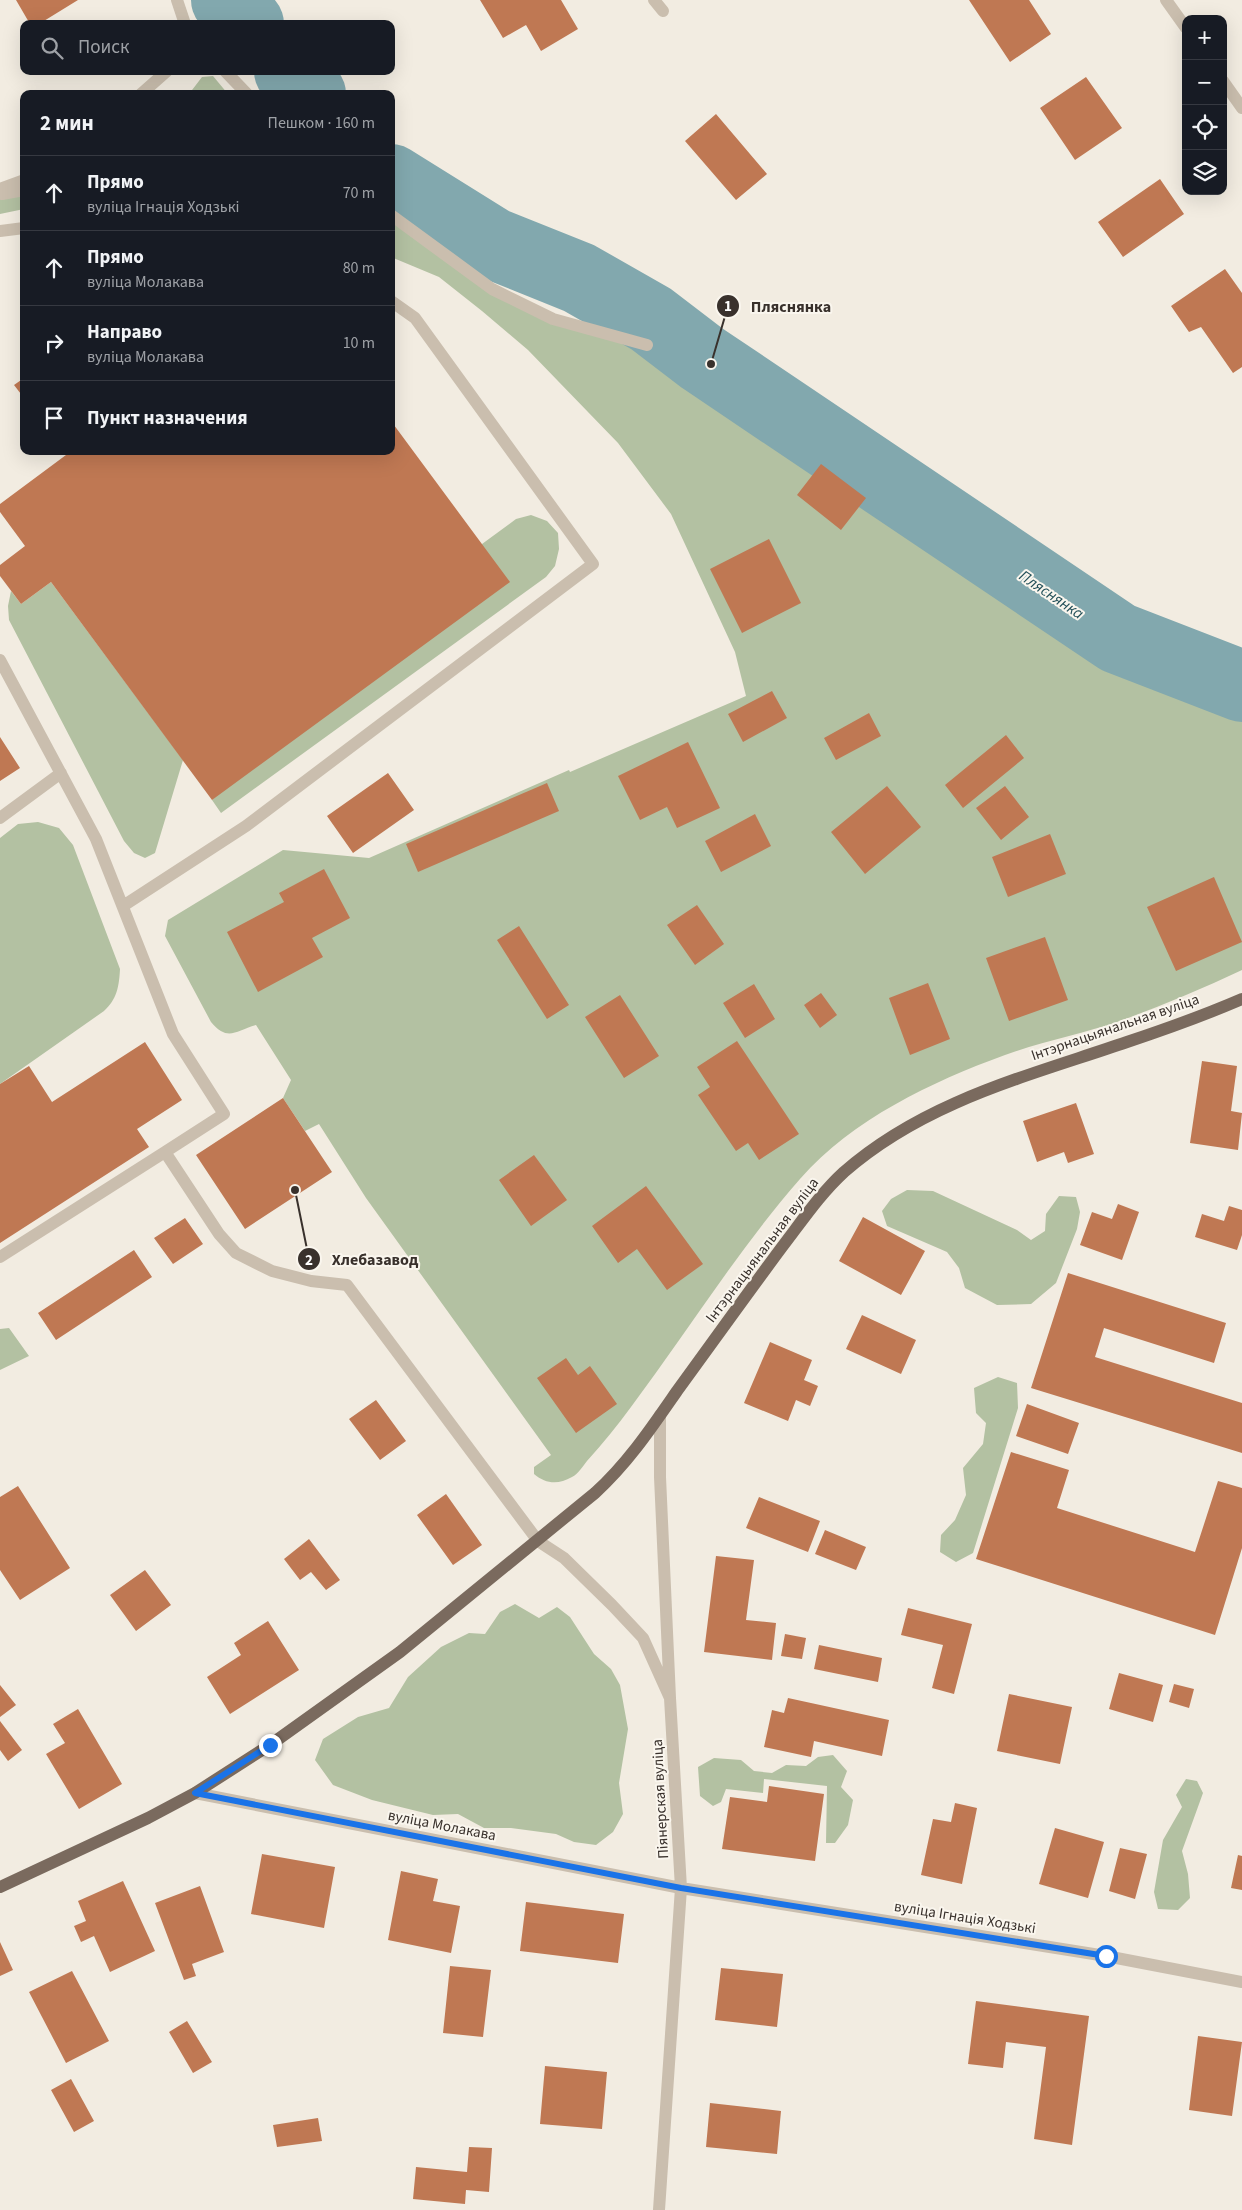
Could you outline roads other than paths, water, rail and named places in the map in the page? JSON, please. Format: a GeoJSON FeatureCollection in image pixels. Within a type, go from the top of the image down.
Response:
{"type":"FeatureCollection","features":[{"type":"Feature","properties":{"kind":"main road","name":"Інтэрнацыянальная вуліца"},"geometry":{"type":"LineString","coordinates":[[538,1541],[611,1478],[642,1441],[822,1194],[844,1172],[869,1152],[929,1114],[1008,1080],[1184,1022],[1242,999]]}},
{"type":"Feature","properties":{"kind":"main road"},"geometry":{"type":"LineString","coordinates":[[0,1887],[148,1818],[195,1793],[270,1745],[400,1652],[538,1541]]}},
{"type":"Feature","properties":{"kind":"street"},"geometry":{"type":"LineString","coordinates":[[177,0],[184,20]]}},
{"type":"Feature","properties":{"kind":"street"},"geometry":{"type":"LineString","coordinates":[[654,0],[663,11]]}},
{"type":"Feature","properties":{"kind":"street"},"geometry":{"type":"LineString","coordinates":[[1166,0],[1182,22]]}},
{"type":"Feature","properties":{"kind":"street"},"geometry":{"type":"LineString","coordinates":[[146,90],[163,75]]}},
{"type":"Feature","properties":{"kind":"street"},"geometry":{"type":"LineString","coordinates":[[229,75],[243,90]]}},
{"type":"Feature","properties":{"kind":"street"},"geometry":{"type":"LineString","coordinates":[[1227,87],[1242,108]]}},
{"type":"Feature","properties":{"kind":"street"},"geometry":{"type":"LineString","coordinates":[[0,189],[20,182]]}},
{"type":"Feature","properties":{"kind":"street"},"geometry":{"type":"LineString","coordinates":[[0,194],[20,191]]}},
{"type":"Feature","properties":{"kind":"street"},"geometry":{"type":"LineString","coordinates":[[395,219],[492,289],[553,319],[647,345]]}},
{"type":"Feature","properties":{"kind":"street"},"geometry":{"type":"LineString","coordinates":[[0,231],[20,228]]}},
{"type":"Feature","properties":{"kind":"street"},"geometry":{"type":"LineString","coordinates":[[123,906],[246,826],[593,564],[415,318],[395,304]]}},
{"type":"Feature","properties":{"kind":"street"},"geometry":{"type":"LineString","coordinates":[[0,660],[96,839],[174,1034],[224,1114],[0,1257]]}},
{"type":"Feature","properties":{"kind":"street"},"geometry":{"type":"LineString","coordinates":[[0,818],[61,773]]}},
{"type":"Feature","properties":{"kind":"street"},"geometry":{"type":"LineString","coordinates":[[165,1152],[219,1234],[236,1253],[272,1271],[311,1281],[348,1285],[538,1541],[564,1558],[643,1638],[670,1698]]}},
{"type":"Feature","properties":{"kind":"street","name":"Піянерская вуліца"},"geometry":{"type":"LineString","coordinates":[[659,2210],[681,1888],[660,1476],[660,1415]]}},
{"type":"Feature","properties":{"kind":"street","name":"вуліца Молакава"},"geometry":{"type":"LineString","coordinates":[[195,1793],[681,1888]]}},
{"type":"Feature","properties":{"kind":"street","name":"вуліца Ігнація Ходзькі"},"geometry":{"type":"LineString","coordinates":[[681,1888],[1106,1956],[1242,1982]]}},
{"type":"Feature","properties":{"kind":"waterway","name":"Пляснянка"},"geometry":{"type":"LineString","coordinates":[[227,0],[244,20]]}},
{"type":"Feature","properties":{"kind":"waterway","name":"Пляснянка"},"geometry":{"type":"LineString","coordinates":[[293,75],[307,90]]}},
{"type":"Feature","properties":{"kind":"waterway","name":"Пляснянка"},"geometry":{"type":"LineString","coordinates":[[395,182],[492,243],[579,278],[651,319],[702,358],[1118,638],[1242,686]]}},
{"type":"Feature","properties":{"kind":"place","name":"Пляснянка"},"geometry":{"type":"Point","coordinates":[711,364]}},
{"type":"Feature","properties":{"kind":"place","name":"Хлебазавод"},"geometry":{"type":"Point","coordinates":[295,1190]}}]}
